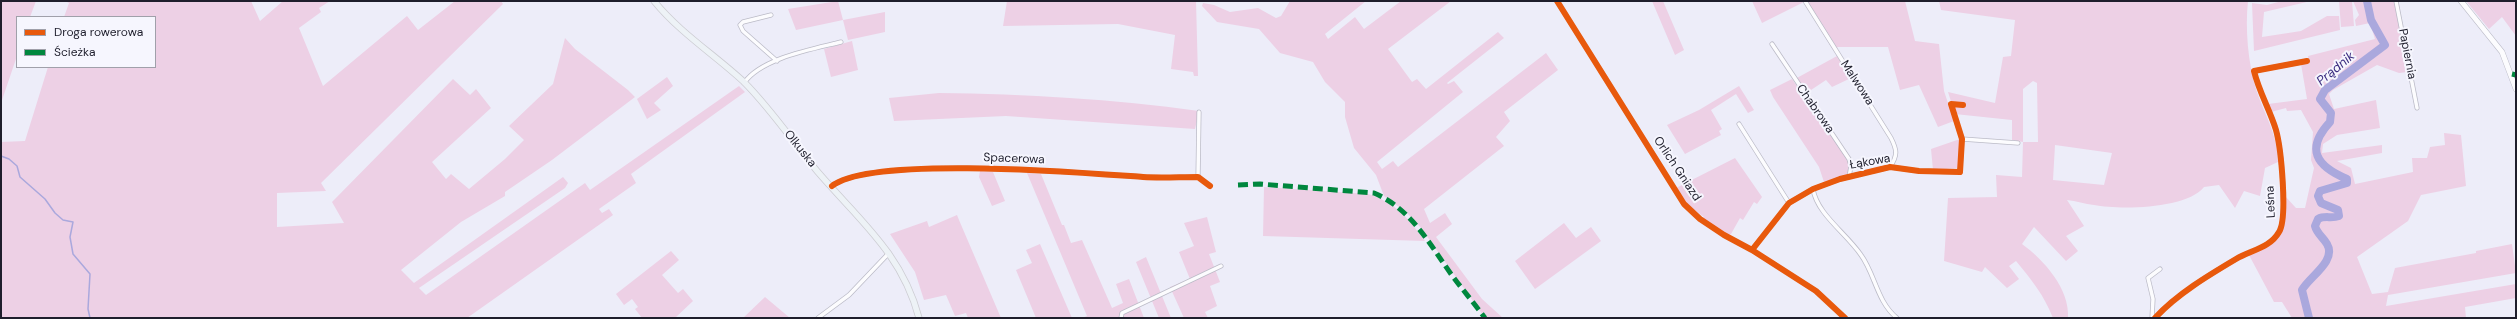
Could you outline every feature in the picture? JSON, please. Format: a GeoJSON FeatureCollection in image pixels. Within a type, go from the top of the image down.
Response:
{"type":"FeatureCollection","features":[{"type":"Feature","properties":{"kind":"main road","name":"Olkuska"},"geometry":{"type":"LineString","coordinates":[[654,1],[682,29],[744,83],[890,253],[906,280],[919,318]]}},
{"type":"Feature","properties":{"kind":"main road"},"geometry":{"type":"LineString","coordinates":[[2461,1],[2502,52],[2516,89]]}},
{"type":"Feature","properties":{"kind":"street","name":"Orlich Gniazd"},"geometry":{"type":"LineString","coordinates":[[1557,1],[1684,204],[1706,223],[1752,250],[1816,292],[1845,318]]}},
{"type":"Feature","properties":{"kind":"street","name":"Malwowa"},"geometry":{"type":"LineString","coordinates":[[1805,1],[1891,138],[1896,149],[1896,157],[1890,167]]}},
{"type":"Feature","properties":{"kind":"street","name":"Papiernia"},"geometry":{"type":"LineString","coordinates":[[2396,1],[2417,108]]}},
{"type":"Feature","properties":{"kind":"street"},"geometry":{"type":"LineString","coordinates":[[771,14],[743,22],[740,25],[743,31],[777,61]]}},
{"type":"Feature","properties":{"kind":"street"},"geometry":{"type":"LineString","coordinates":[[744,83],[750,76],[777,61],[841,42]]}},
{"type":"Feature","properties":{"kind":"street","name":"Chabrowa"},"geometry":{"type":"LineString","coordinates":[[1772,44],[1849,159],[1852,166],[1849,177]]}},
{"type":"Feature","properties":{"kind":"street","name":"Leśna"},"geometry":{"type":"LineString","coordinates":[[2156,318],[2177,298],[2208,276],[2238,258],[2270,242],[2282,226],[2284,217],[2282,179],[2276,131],[2258,90],[2254,71],[2307,60]]}},
{"type":"Feature","properties":{"kind":"street","name":"Łąkowa"},"geometry":{"type":"LineString","coordinates":[[1752,250],[1788,203],[1813,189],[1849,177],[1890,167],[1919,171],[1960,172],[1962,139],[1951,104],[1963,105]]}},
{"type":"Feature","properties":{"kind":"street"},"geometry":{"type":"LineString","coordinates":[[1199,112],[1199,178],[1210,186]]}},
{"type":"Feature","properties":{"kind":"street"},"geometry":{"type":"LineString","coordinates":[[1739,124],[1788,203]]}},
{"type":"Feature","properties":{"kind":"street"},"geometry":{"type":"LineString","coordinates":[[1962,139],[2018,144]]}},
{"type":"Feature","properties":{"kind":"street","name":"Spacerowa"},"geometry":{"type":"LineString","coordinates":[[832,186],[839,180],[862,175],[927,169],[1199,178]]}},
{"type":"Feature","properties":{"kind":"street"},"geometry":{"type":"LineString","coordinates":[[1813,189],[1819,206],[1862,256],[1877,289],[1897,318]]}},
{"type":"Feature","properties":{"kind":"street"},"geometry":{"type":"LineString","coordinates":[[818,318],[849,295],[890,253]]}},
{"type":"Feature","properties":{"kind":"street"},"geometry":{"type":"LineString","coordinates":[[1122,318],[1122,312],[1221,266]]}},
{"type":"Feature","properties":{"kind":"street"},"geometry":{"type":"LineString","coordinates":[[2152,318],[2153,299],[2148,278],[2160,269]]}},
{"type":"Feature","properties":{"kind":"shaded area"},"geometry":{"type":"Polygon","coordinates":[[[36,1],[30,16],[16,16],[16,59],[1,103],[1,2],[36,1]]]}},
{"type":"Feature","properties":{"kind":"shaded area"},"geometry":{"type":"Polygon","coordinates":[[[65,1],[251,1],[260,21],[283,1],[330,1],[319,8],[321,12],[299,28],[323,86],[407,16],[418,30],[455,1],[501,1],[503,4],[321,183],[326,191],[277,193],[277,227],[344,223],[332,202],[453,79],[470,95],[476,89],[491,108],[432,162],[446,179],[451,174],[469,189],[505,159],[524,140],[509,126],[553,84],[565,38],[575,49],[635,97],[552,160],[505,192],[505,196],[461,222],[401,270],[414,283],[563,177],[568,183],[565,188],[419,288],[426,295],[585,183],[590,190],[739,86],[745,92],[631,174],[636,183],[599,209],[602,213],[609,209],[613,215],[467,318],[1,318],[1,142],[25,141],[48,68],[156,68],[156,16],[64,16],[69,3],[65,1]]]}},
{"type":"Feature","properties":{"kind":"shaded area"},"geometry":{"type":"Polygon","coordinates":[[[838,1],[843,20],[796,30],[788,9],[838,1]]]}},
{"type":"Feature","properties":{"kind":"shaded area"},"geometry":{"type":"Polygon","coordinates":[[[1007,1],[1196,1],[1198,76],[1194,76],[1193,72],[1171,69],[1175,35],[1118,24],[1003,26],[1007,1]]]}},
{"type":"Feature","properties":{"kind":"shaded area"},"geometry":{"type":"Polygon","coordinates":[[[1290,1],[1366,1],[1325,34],[1328,39],[1355,17],[1364,29],[1401,1],[1451,1],[1388,49],[1412,82],[1417,79],[1426,89],[1498,32],[1504,38],[1447,83],[1448,84],[1454,81],[1463,92],[1377,162],[1382,169],[1393,161],[1398,167],[1546,53],[1558,70],[1504,112],[1510,121],[1496,137],[1504,146],[1424,209],[1430,223],[1445,213],[1452,224],[1436,237],[1482,299],[1503,318],[1485,318],[1421,228],[1407,213],[1384,196],[1376,175],[1354,148],[1345,117],[1345,102],[1325,82],[1313,62],[1280,53],[1259,29],[1217,22],[1202,6],[1203,3],[1214,5],[1230,12],[1258,8],[1276,18],[1281,16],[1290,1]]]}},
{"type":"Feature","properties":{"kind":"shaded area"},"geometry":{"type":"Polygon","coordinates":[[[1652,1],[1663,1],[1684,50],[1675,55],[1652,1]]]}},
{"type":"Feature","properties":{"kind":"shaded area"},"geometry":{"type":"Polygon","coordinates":[[[1752,1],[1905,1],[1915,41],[1939,44],[1944,91],[1954,121],[1938,127],[1919,85],[1900,90],[1888,47],[1838,47],[1833,50],[1804,2],[1762,23],[1752,1]]]}},
{"type":"Feature","properties":{"kind":"shaded area"},"geometry":{"type":"Polygon","coordinates":[[[1939,1],[2248,1],[2247,34],[2253,79],[2276,143],[2278,162],[2265,168],[2260,196],[2244,191],[2235,208],[2219,185],[2204,187],[2195,194],[2183,200],[2169,204],[2152,206],[2105,207],[2067,200],[2084,226],[2066,236],[2078,251],[2066,261],[2034,227],[2022,244],[2039,258],[2047,267],[2054,276],[2065,296],[2068,307],[2068,318],[2053,318],[2032,281],[2016,261],[2009,266],[2019,279],[2007,288],[1985,267],[1982,272],[1944,261],[1948,198],[1997,197],[1996,175],[2022,177],[2023,142],[2012,140],[2012,120],[1955,114],[1948,92],[1995,103],[2003,57],[2011,56],[2015,20],[1941,10],[1939,1]],[[2033,81],[2023,89],[2023,142],[2038,142],[2037,83],[2033,81]],[[2055,145],[2053,180],[2104,185],[2112,153],[2055,145]]]}},
{"type":"Feature","properties":{"kind":"shaded area"},"geometry":{"type":"Polygon","coordinates":[[[2282,1],[2311,1],[2264,12],[2262,37],[2301,31],[2327,16],[2339,16],[2340,30],[2254,51],[2252,3],[2267,5],[2282,1]]]}},
{"type":"Feature","properties":{"kind":"shaded area"},"geometry":{"type":"Polygon","coordinates":[[[2339,1],[2352,1],[2354,26],[2341,27],[2339,1]]]}},
{"type":"Feature","properties":{"kind":"shaded area"},"geometry":{"type":"Polygon","coordinates":[[[2353,1],[2395,1],[2408,72],[2399,73],[2377,65],[2333,90],[2329,94],[2334,109],[2376,100],[2380,128],[2337,135],[2323,144],[2322,153],[2382,145],[2382,153],[2337,161],[2351,168],[2355,184],[2413,172],[2412,158],[2427,158],[2430,147],[2445,145],[2444,133],[2461,135],[2466,186],[2421,195],[2408,221],[2357,257],[2372,294],[2388,292],[2395,268],[2476,253],[2476,251],[2512,244],[2516,273],[2388,295],[2386,306],[2516,284],[2516,298],[2465,307],[2466,318],[2292,318],[2282,302],[2274,302],[2249,255],[2269,244],[2280,233],[2283,226],[2285,196],[2296,208],[2305,208],[2314,168],[2311,160],[2313,132],[2301,110],[2287,111],[2286,108],[2271,112],[2268,104],[2307,99],[2301,64],[2309,62],[2308,56],[2375,39],[2370,23],[2356,26],[2355,20],[2359,15],[2353,1]]]}},
{"type":"Feature","properties":{"kind":"shaded area"},"geometry":{"type":"Polygon","coordinates":[[[2466,1],[2516,1],[2516,36],[2502,17],[2489,29],[2466,1]]]}},
{"type":"Feature","properties":{"kind":"shaded area"},"geometry":{"type":"Polygon","coordinates":[[[885,12],[885,32],[848,40],[843,20],[885,12]]]}},
{"type":"Feature","properties":{"kind":"shaded area"},"geometry":{"type":"Polygon","coordinates":[[[852,41],[858,70],[831,77],[824,49],[852,41]]]}},
{"type":"Feature","properties":{"kind":"shaded area"},"geometry":{"type":"Polygon","coordinates":[[[1837,56],[1851,78],[1832,87],[1826,80],[1805,94],[1795,79],[1837,56]]]}},
{"type":"Feature","properties":{"kind":"shaded area"},"geometry":{"type":"Polygon","coordinates":[[[667,77],[673,86],[654,103],[661,110],[647,119],[637,99],[667,77]]]}},
{"type":"Feature","properties":{"kind":"shaded area"},"geometry":{"type":"Polygon","coordinates":[[[1792,79],[1847,158],[1850,167],[1848,175],[1824,182],[1819,167],[1773,97],[1770,90],[1792,79]]]}},
{"type":"Feature","properties":{"kind":"shaded area"},"geometry":{"type":"Polygon","coordinates":[[[1739,86],[1754,110],[1748,113],[1736,94],[1711,110],[1722,129],[1719,131],[1721,135],[1685,154],[1667,125],[1699,110],[1739,86]]]}},
{"type":"Feature","properties":{"kind":"shaded area"},"geometry":{"type":"Polygon","coordinates":[[[939,93],[1069,98],[1134,103],[1199,111],[1195,129],[1006,116],[894,121],[889,98],[939,93]]]}},
{"type":"Feature","properties":{"kind":"shaded area"},"geometry":{"type":"Polygon","coordinates":[[[1960,139],[1959,168],[1933,170],[1931,149],[1960,139]]]}},
{"type":"Feature","properties":{"kind":"shaded area"},"geometry":{"type":"Polygon","coordinates":[[[1735,158],[1762,197],[1757,204],[1754,202],[1743,220],[1740,218],[1731,234],[1727,235],[1702,218],[1704,217],[1689,206],[1676,188],[1735,158]]]}},
{"type":"Feature","properties":{"kind":"shaded area"},"geometry":{"type":"Polygon","coordinates":[[[980,171],[993,172],[1005,201],[992,206],[979,177],[980,171]]]}},
{"type":"Feature","properties":{"kind":"shaded area"},"geometry":{"type":"Polygon","coordinates":[[[1027,173],[1041,174],[1071,243],[1082,240],[1112,308],[1123,303],[1116,284],[1129,279],[1144,318],[1082,318],[1087,316],[1027,173]]]}},
{"type":"Feature","properties":{"kind":"shaded area"},"geometry":{"type":"Polygon","coordinates":[[[1264,187],[1368,194],[1378,197],[1401,212],[1425,241],[1263,236],[1264,187]]]}},
{"type":"Feature","properties":{"kind":"shaded area"},"geometry":{"type":"Polygon","coordinates":[[[957,215],[1001,318],[968,318],[966,313],[955,316],[946,295],[924,300],[915,272],[890,234],[927,221],[929,227],[957,215]]]}},
{"type":"Feature","properties":{"kind":"shaded area"},"geometry":{"type":"Polygon","coordinates":[[[1207,217],[1216,252],[1209,254],[1220,282],[1210,286],[1217,306],[1205,312],[1208,318],[1184,318],[1170,287],[1190,279],[1179,252],[1194,246],[1184,223],[1207,217]]]}},
{"type":"Feature","properties":{"kind":"shaded area"},"geometry":{"type":"Polygon","coordinates":[[[1564,223],[1576,238],[1591,227],[1601,241],[1535,289],[1515,261],[1564,223]]]}},
{"type":"Feature","properties":{"kind":"shaded area"},"geometry":{"type":"Polygon","coordinates":[[[1040,244],[1072,318],[1036,318],[1016,270],[1032,263],[1026,250],[1040,244]]]}},
{"type":"Feature","properties":{"kind":"shaded area"},"geometry":{"type":"Polygon","coordinates":[[[671,251],[679,260],[662,275],[678,293],[683,289],[693,301],[675,318],[642,318],[635,309],[638,307],[632,299],[624,305],[616,294],[671,251]]]}},
{"type":"Feature","properties":{"kind":"shaded area"},"geometry":{"type":"Polygon","coordinates":[[[1146,257],[1171,318],[1159,318],[1136,262],[1146,257]]]}},
{"type":"Feature","properties":{"kind":"shaded area"},"geometry":{"type":"Polygon","coordinates":[[[765,297],[790,318],[743,318],[765,297]]]}},
{"type":"Feature","properties":{"kind":"waterway","name":"Prądnik"},"geometry":{"type":"LineString","coordinates":[[2309,318],[2302,290],[2325,263],[2329,250],[2327,244],[2315,226],[2318,219],[2339,216],[2338,210],[2321,203],[2318,196],[2320,191],[2347,183],[2347,179],[2328,168],[2321,162],[2318,156],[2316,148],[2318,140],[2330,122],[2331,113],[2320,99],[2325,90],[2385,45],[2371,20],[2367,1]]}},
{"type":"Feature","properties":{"kind":"waterway"},"geometry":{"type":"LineString","coordinates":[[1,156],[9,159],[17,166],[20,177],[45,199],[55,213],[63,220],[73,222],[70,237],[73,254],[90,274],[88,309],[90,318]]}},
{"type":"Feature","properties":{"kind":"marked path"},"geometry":{"type":"LineString","coordinates":[[2512,74],[2516,75]]}},
{"type":"Feature","properties":{"kind":"marked path"},"geometry":{"type":"LineString","coordinates":[[1238,185],[1260,184],[1374,193],[1399,208],[1409,217],[1485,318]]}},
{"type":"Feature","properties":{"kind":"cycle path"},"geometry":{"type":"LineString","coordinates":[[1557,1],[1684,204],[1700,219],[1724,235],[1752,250],[1816,291],[1845,318]]}},
{"type":"Feature","properties":{"kind":"cycle path"},"geometry":{"type":"LineString","coordinates":[[2155,318],[2173,301],[2194,286],[2236,259],[2271,242],[2279,232],[2282,224],[2283,213],[2283,182],[2278,139],[2274,123],[2254,71],[2307,61]]}},
{"type":"Feature","properties":{"kind":"cycle path"},"geometry":{"type":"LineString","coordinates":[[1752,250],[1789,203],[1813,189],[1840,179],[1890,167],[1919,171],[1960,172],[1962,139],[1951,104],[1963,105]]}},
{"type":"Feature","properties":{"kind":"cycle path"},"geometry":{"type":"LineString","coordinates":[[832,186],[854,177],[889,171],[932,168],[980,168],[1150,177],[1198,177],[1210,186]]}}]}
